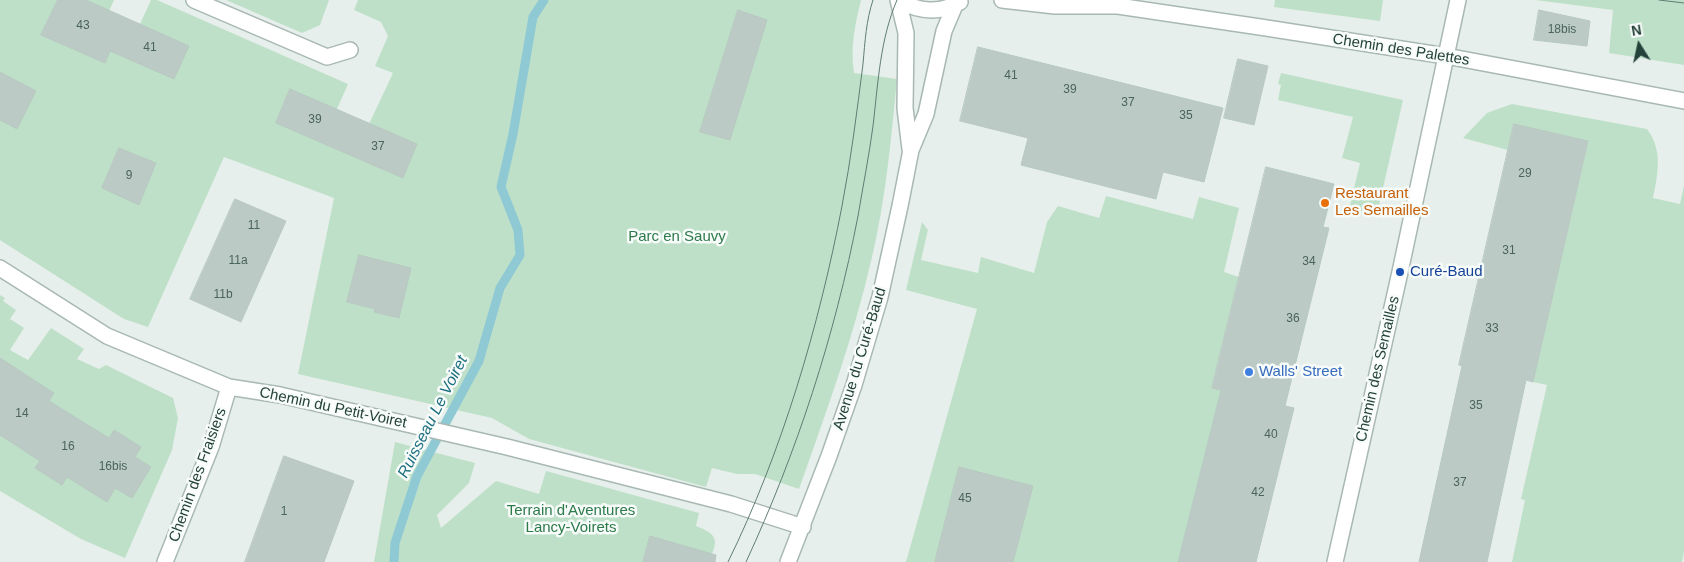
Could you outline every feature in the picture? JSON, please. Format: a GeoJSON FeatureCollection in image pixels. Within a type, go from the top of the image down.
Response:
{"type":"FeatureCollection","features":[{"type":"Feature","properties":{"kind":"street"},"geometry":{"type":"LineString","coordinates":[[194,0],[327,57],[350,50]]}},
{"type":"Feature","properties":{"kind":"street"},"geometry":{"type":"LineString","coordinates":[[898,0],[920,10],[931,11],[944,9],[960,2]]}},
{"type":"Feature","properties":{"kind":"street","name":"Avenue du Curé-Baud"},"geometry":{"type":"LineString","coordinates":[[898,0],[906,33],[905,108],[911,150]]}},
{"type":"Feature","properties":{"kind":"street","name":"Chemin des Palettes"},"geometry":{"type":"LineString","coordinates":[[1002,0],[1055,6],[1118,6],[1446,56],[1684,101]]}},
{"type":"Feature","properties":{"kind":"street","name":"Chemin des Palettes"},"geometry":{"type":"LineString","coordinates":[[1102,0],[1118,6]]}},
{"type":"Feature","properties":{"kind":"street","name":"Chemin des Semailles"},"geometry":{"type":"LineString","coordinates":[[1335,562],[1458,0]]}},
{"type":"Feature","properties":{"kind":"street","name":"Avenue du Curé-Baud"},"geometry":{"type":"LineString","coordinates":[[788,562],[854,385],[880,297],[911,150],[926,114],[944,30],[960,2]]}},
{"type":"Feature","properties":{"kind":"street","name":"Chemin du Petit-Voiret"},"geometry":{"type":"LineString","coordinates":[[0,268],[107,336],[229,388],[280,395],[507,447],[732,504],[802,527]]}},
{"type":"Feature","properties":{"kind":"street","name":"Chemin des Fraisiers"},"geometry":{"type":"LineString","coordinates":[[166,562],[211,447],[229,388]]}},
{"type":"Feature","properties":{"kind":"green space","name":"Parc en Sauvy"},"geometry":{"type":"Polygon","coordinates":[[[0,0],[114,0],[109,11],[140,24],[151,0],[157,0],[348,84],[337,109],[369,124],[393,73],[375,66],[388,36],[381,22],[354,10],[358,0],[861,0],[853,45],[854,73],[897,79],[888,168],[877,235],[857,316],[799,489],[755,474],[737,474],[712,468],[706,487],[529,439],[492,418],[298,374],[334,198],[224,157],[148,327],[124,319],[0,240],[0,0]]]}},
{"type":"Feature","properties":{"kind":"green space"},"geometry":{"type":"Polygon","coordinates":[[[226,0],[329,0],[320,25],[302,33],[226,0]]]}},
{"type":"Feature","properties":{"kind":"green space"},"geometry":{"type":"Polygon","coordinates":[[[1275,0],[1383,0],[1380,21],[1274,7],[1275,0]]]}},
{"type":"Feature","properties":{"kind":"green space"},"geometry":{"type":"Polygon","coordinates":[[[1535,0],[1684,0],[1684,65],[1609,53],[1613,10],[1535,0]]]}},
{"type":"Feature","properties":{"kind":"green space"},"geometry":{"type":"Polygon","coordinates":[[[1281,73],[1403,100],[1378,210],[1367,215],[1349,210],[1360,163],[1342,158],[1353,117],[1278,100],[1281,85],[1278,84],[1281,73]]]}},
{"type":"Feature","properties":{"kind":"green space"},"geometry":{"type":"Polygon","coordinates":[[[1512,104],[1647,129],[1655,145],[1658,162],[1653,198],[1680,204],[1684,186],[1684,552],[1682,562],[1512,562],[1525,500],[1521,499],[1547,385],[1533,382],[1588,142],[1514,124],[1508,150],[1463,138],[1487,113],[1512,104]]]}},
{"type":"Feature","properties":{"kind":"green space"},"geometry":{"type":"Polygon","coordinates":[[[1106,196],[1193,219],[1199,197],[1239,208],[1224,272],[1239,277],[1212,387],[1221,390],[1178,562],[906,562],[977,309],[906,290],[922,222],[928,230],[921,260],[978,273],[981,257],[1034,273],[1047,222],[1058,206],[1099,218],[1106,196]]]}},
{"type":"Feature","properties":{"kind":"green space"},"geometry":{"type":"Polygon","coordinates":[[[0,295],[5,298],[3,301],[16,310],[10,319],[24,328],[10,350],[28,360],[51,328],[84,349],[77,359],[99,369],[106,365],[173,398],[178,418],[172,450],[125,558],[81,539],[0,491],[0,295]]]}},
{"type":"Feature","properties":{"kind":"green space","name":"Terrain d'Aventures Lancy-Voirets"},"geometry":{"type":"Polygon","coordinates":[[[395,442],[475,463],[469,483],[437,515],[441,528],[496,481],[539,494],[546,471],[699,513],[696,526],[713,536],[715,540],[714,549],[708,562],[374,562],[395,442]]]}},
{"type":"Feature","properties":{"kind":"building"},"geometry":{"type":"Polygon","coordinates":[[[58,0],[86,0],[189,46],[174,79],[110,51],[105,63],[41,35],[58,0]]]}},
{"type":"Feature","properties":{"kind":"building"},"geometry":{"type":"Polygon","coordinates":[[[738,10],[767,20],[730,140],[700,132],[738,10]]]}},
{"type":"Feature","properties":{"kind":"building"},"geometry":{"type":"Polygon","coordinates":[[[1539,10],[1590,21],[1587,46],[1534,40],[1539,10]]]}},
{"type":"Feature","properties":{"kind":"building"},"geometry":{"type":"Polygon","coordinates":[[[978,47],[1223,108],[1204,182],[1163,172],[1156,199],[1021,165],[1028,138],[960,121],[978,47]]]}},
{"type":"Feature","properties":{"kind":"building"},"geometry":{"type":"Polygon","coordinates":[[[1238,59],[1268,66],[1254,125],[1224,118],[1238,59]]]}},
{"type":"Feature","properties":{"kind":"building"},"geometry":{"type":"Polygon","coordinates":[[[0,72],[36,91],[17,129],[0,120],[0,72]]]}},
{"type":"Feature","properties":{"kind":"building"},"geometry":{"type":"Polygon","coordinates":[[[290,89],[417,144],[403,178],[276,123],[290,89]]]}},
{"type":"Feature","properties":{"kind":"building"},"geometry":{"type":"Polygon","coordinates":[[[1514,124],[1588,141],[1533,382],[1526,380],[1487,562],[1419,562],[1462,366],[1459,365],[1514,124]]]}},
{"type":"Feature","properties":{"kind":"building"},"geometry":{"type":"Polygon","coordinates":[[[119,148],[156,163],[139,205],[102,188],[119,148]]]}},
{"type":"Feature","properties":{"kind":"building"},"geometry":{"type":"Polygon","coordinates":[[[1266,167],[1334,184],[1323,227],[1329,228],[1285,406],[1294,408],[1256,562],[1178,562],[1221,390],[1212,388],[1266,167]]]}},
{"type":"Feature","properties":{"kind":"building"},"geometry":{"type":"Polygon","coordinates":[[[235,199],[286,221],[241,322],[190,299],[235,199]]]}},
{"type":"Feature","properties":{"kind":"building"},"geometry":{"type":"Polygon","coordinates":[[[359,255],[411,268],[399,318],[374,312],[375,309],[347,302],[359,255]]]}},
{"type":"Feature","properties":{"kind":"building"},"geometry":{"type":"Polygon","coordinates":[[[0,358],[54,393],[49,401],[109,438],[114,430],[141,447],[135,457],[151,467],[132,498],[115,488],[107,502],[67,477],[62,485],[35,468],[40,461],[0,435],[0,358]]]}},
{"type":"Feature","properties":{"kind":"building"},"geometry":{"type":"Polygon","coordinates":[[[284,456],[354,481],[324,562],[245,562],[284,456]]]}},
{"type":"Feature","properties":{"kind":"building"},"geometry":{"type":"Polygon","coordinates":[[[959,467],[1033,486],[1013,562],[935,562],[959,467]]]}},
{"type":"Feature","properties":{"kind":"building"},"geometry":{"type":"Polygon","coordinates":[[[650,536],[716,555],[715,562],[643,562],[650,536]]]}},
{"type":"Feature","properties":{"kind":"waterway","name":"Ruisseau Le Voiret"},"geometry":{"type":"LineString","coordinates":[[394,562],[395,543],[417,476],[479,361],[500,288],[520,255],[518,230],[501,187],[513,134],[533,17],[544,0]]}},
{"type":"Feature","properties":{"kind":"tram line"},"geometry":{"type":"LineString","coordinates":[[728,562],[782,433],[797,388],[822,297],[845,188],[867,24],[873,0]]}},
{"type":"Feature","properties":{"kind":"tram line"},"geometry":{"type":"LineString","coordinates":[[746,562],[765,520],[798,436],[838,305],[849,261],[866,171],[883,46],[897,0]]}},
{"type":"Feature","properties":{"kind":"tram line"},"geometry":{"type":"LineString","coordinates":[[1659,0],[1684,3]]}},
{"type":"Feature","properties":{"kind":"place","name":"Restaurant Les Semailles"},"geometry":{"type":"Point","coordinates":[1325,203]}},
{"type":"Feature","properties":{"kind":"place","name":"Curé-Baud"},"geometry":{"type":"Point","coordinates":[1400,272]}},
{"type":"Feature","properties":{"kind":"place","name":"Walls' Street"},"geometry":{"type":"Point","coordinates":[1249,372]}}]}
